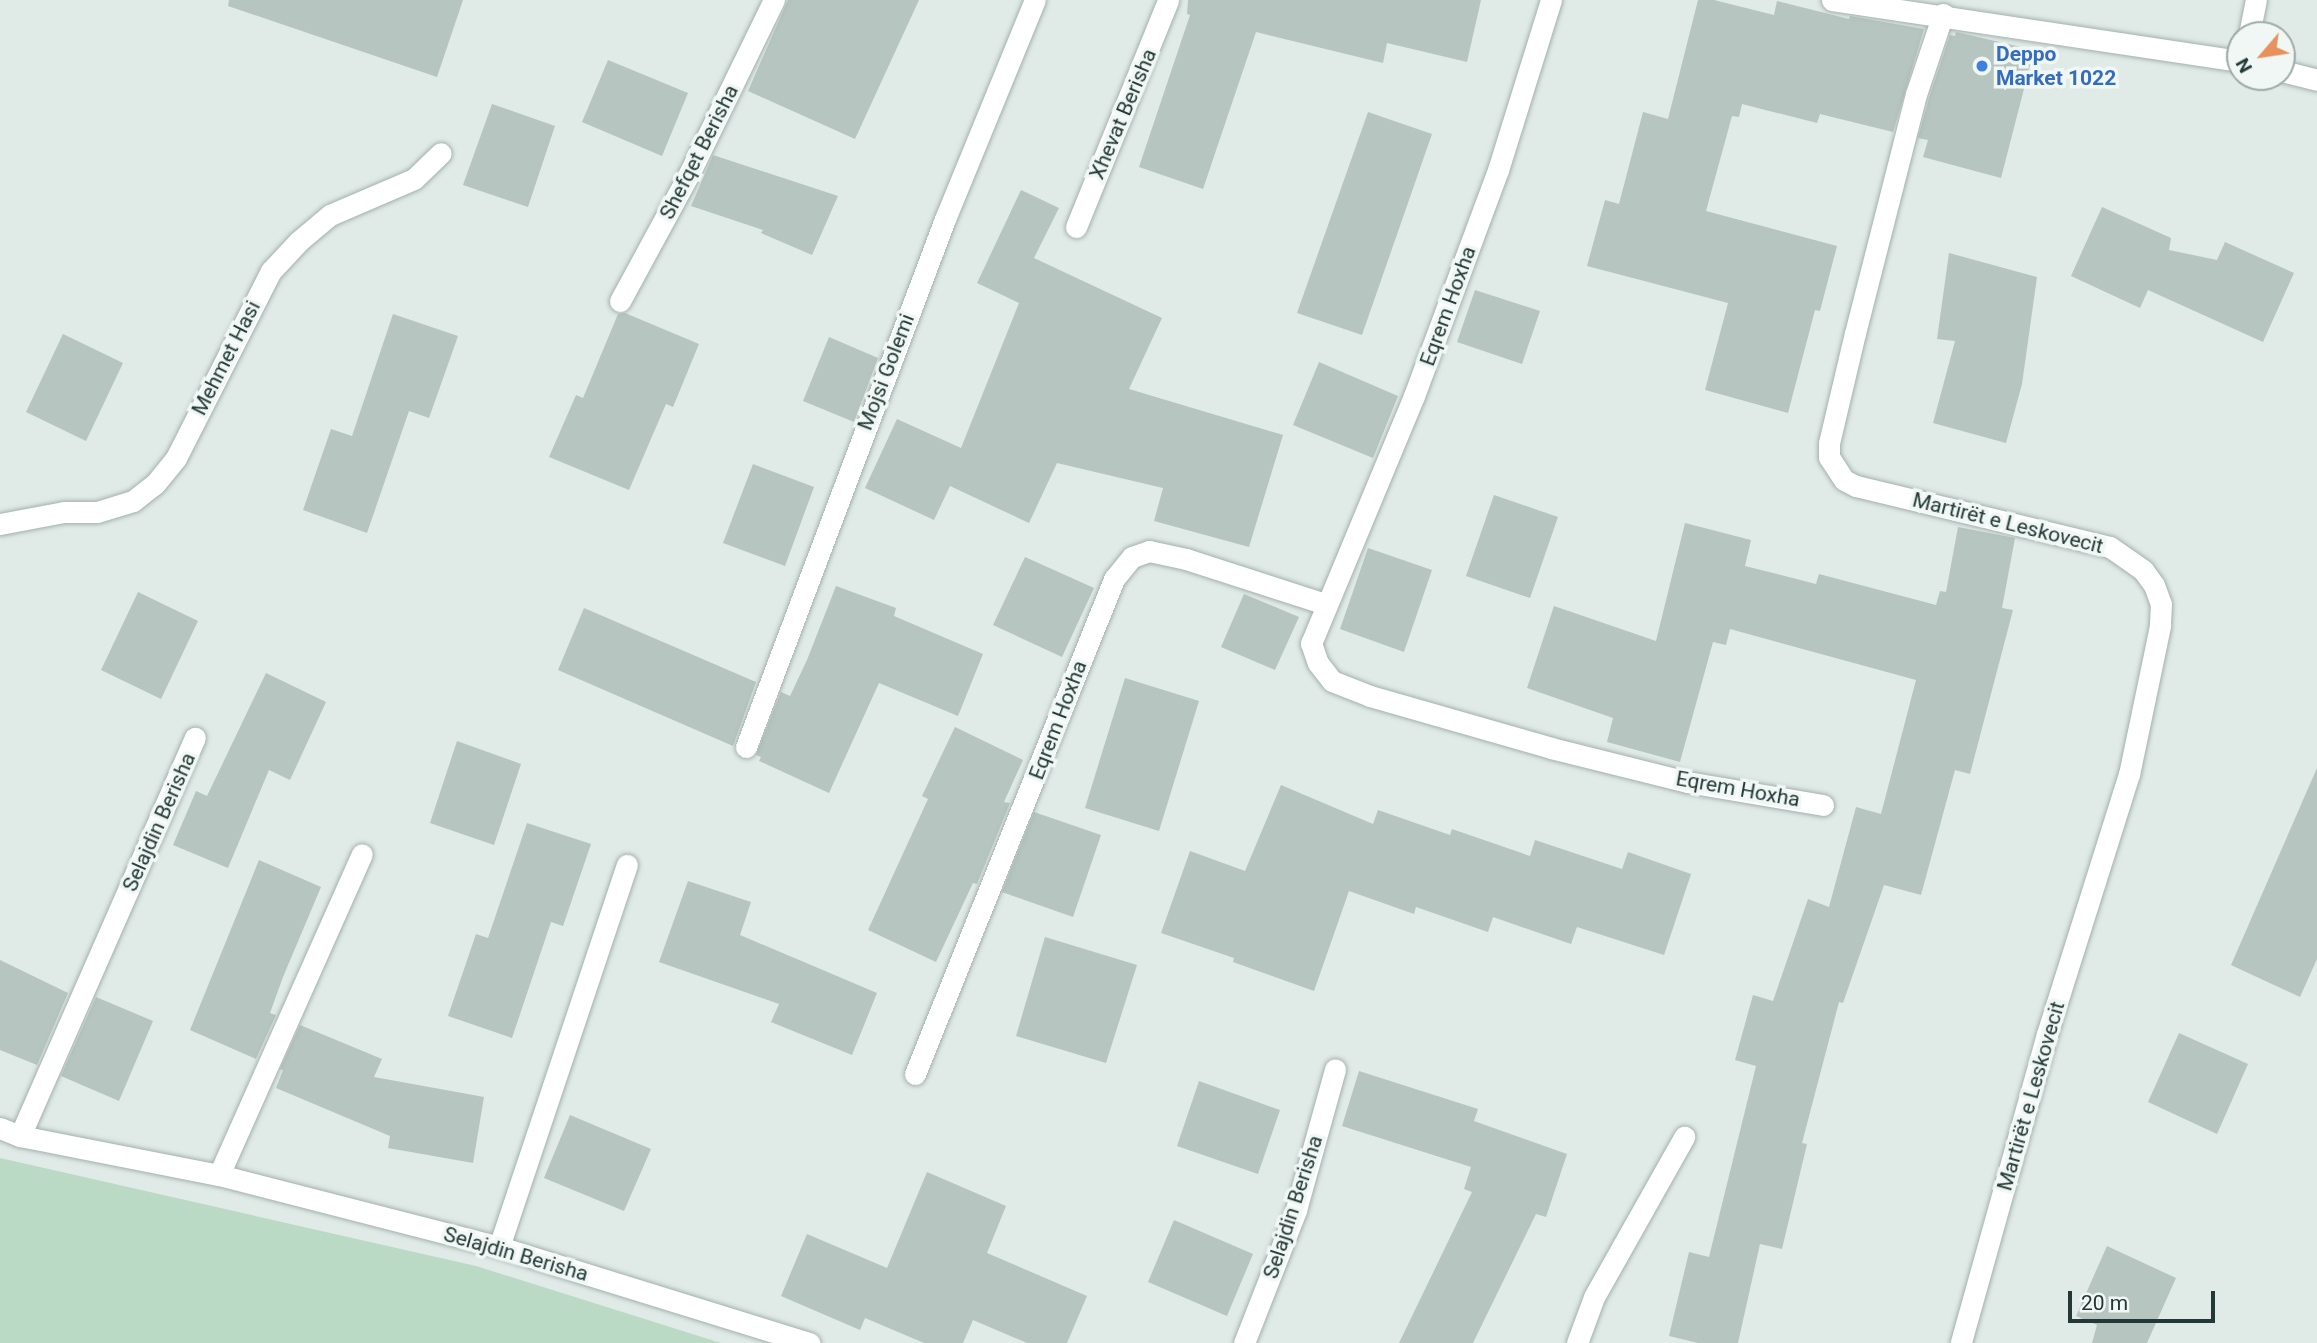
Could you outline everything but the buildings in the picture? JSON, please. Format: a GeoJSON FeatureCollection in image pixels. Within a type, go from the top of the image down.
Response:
{"type":"FeatureCollection","features":[{"type":"Feature","properties":{"kind":"street","name":"Shefqet Berisha"},"geometry":{"type":"LineString","coordinates":[[620,302],[689,174],[774,0]]}},
{"type":"Feature","properties":{"kind":"street","name":"Mojsi Golemi"},"geometry":{"type":"LineString","coordinates":[[746,747],[945,219],[1035,0]]}},
{"type":"Feature","properties":{"kind":"street","name":"Xhevat Berisha"},"geometry":{"type":"LineString","coordinates":[[1076,227],[1168,0]]}},
{"type":"Feature","properties":{"kind":"street","name":"Eqrem Hoxha"},"geometry":{"type":"LineString","coordinates":[[1551,0],[1499,170],[1433,346],[1311,643],[1318,663],[1332,681],[1370,696],[1550,748],[1687,782],[1823,804]]}},
{"type":"Feature","properties":{"kind":"street"},"geometry":{"type":"LineString","coordinates":[[1832,0],[1856,1],[2226,59]]}},
{"type":"Feature","properties":{"kind":"street"},"geometry":{"type":"LineString","coordinates":[[2252,21],[2256,0]]}},
{"type":"Feature","properties":{"kind":"street","name":"Martirët e Leskovecit"},"geometry":{"type":"LineString","coordinates":[[1943,14],[1916,94],[1855,333],[1829,443],[1829,457],[1834,470],[1844,480],[1856,486],[2110,547],[2143,570],[2154,585],[2161,604],[2160,626],[2129,774],[2048,1034],[1961,1343]]}},
{"type":"Feature","properties":{"kind":"street"},"geometry":{"type":"LineString","coordinates":[[2296,75],[2317,80]]}},
{"type":"Feature","properties":{"kind":"street","name":"Mehmet Hasi"},"geometry":{"type":"LineString","coordinates":[[0,524],[64,512],[97,512],[133,501],[155,484],[176,458],[271,271],[299,241],[330,215],[414,179],[441,153]]}},
{"type":"Feature","properties":{"kind":"street","name":"Eqrem Hoxha"},"geometry":{"type":"LineString","coordinates":[[915,1074],[1114,579],[1132,557],[1149,551],[1186,559],[1325,604]]}},
{"type":"Feature","properties":{"kind":"street","name":"Selajdin Berisha"},"geometry":{"type":"LineString","coordinates":[[20,1136],[195,738]]}},
{"type":"Feature","properties":{"kind":"street"},"geometry":{"type":"LineString","coordinates":[[219,1175],[362,854]]}},
{"type":"Feature","properties":{"kind":"street"},"geometry":{"type":"LineString","coordinates":[[499,1247],[627,865]]}},
{"type":"Feature","properties":{"kind":"street","name":"Selajdin Berisha"},"geometry":{"type":"LineString","coordinates":[[1244,1343],[1296,1210],[1335,1069]]}},
{"type":"Feature","properties":{"kind":"street","name":"Selajdin Berisha"},"geometry":{"type":"LineString","coordinates":[[0,1128],[20,1136],[219,1175],[499,1247],[810,1343]]}},
{"type":"Feature","properties":{"kind":"street"},"geometry":{"type":"LineString","coordinates":[[1577,1343],[1594,1297],[1684,1137]]}},
{"type":"Feature","properties":{"kind":"green space"},"geometry":{"type":"Polygon","coordinates":[[[0,1158],[476,1266],[721,1343],[0,1343],[0,1158]]]}},
{"type":"Feature","properties":{"kind":"place","name":"Deppo Market 1022"},"geometry":{"type":"Point","coordinates":[1982,66]}}]}
